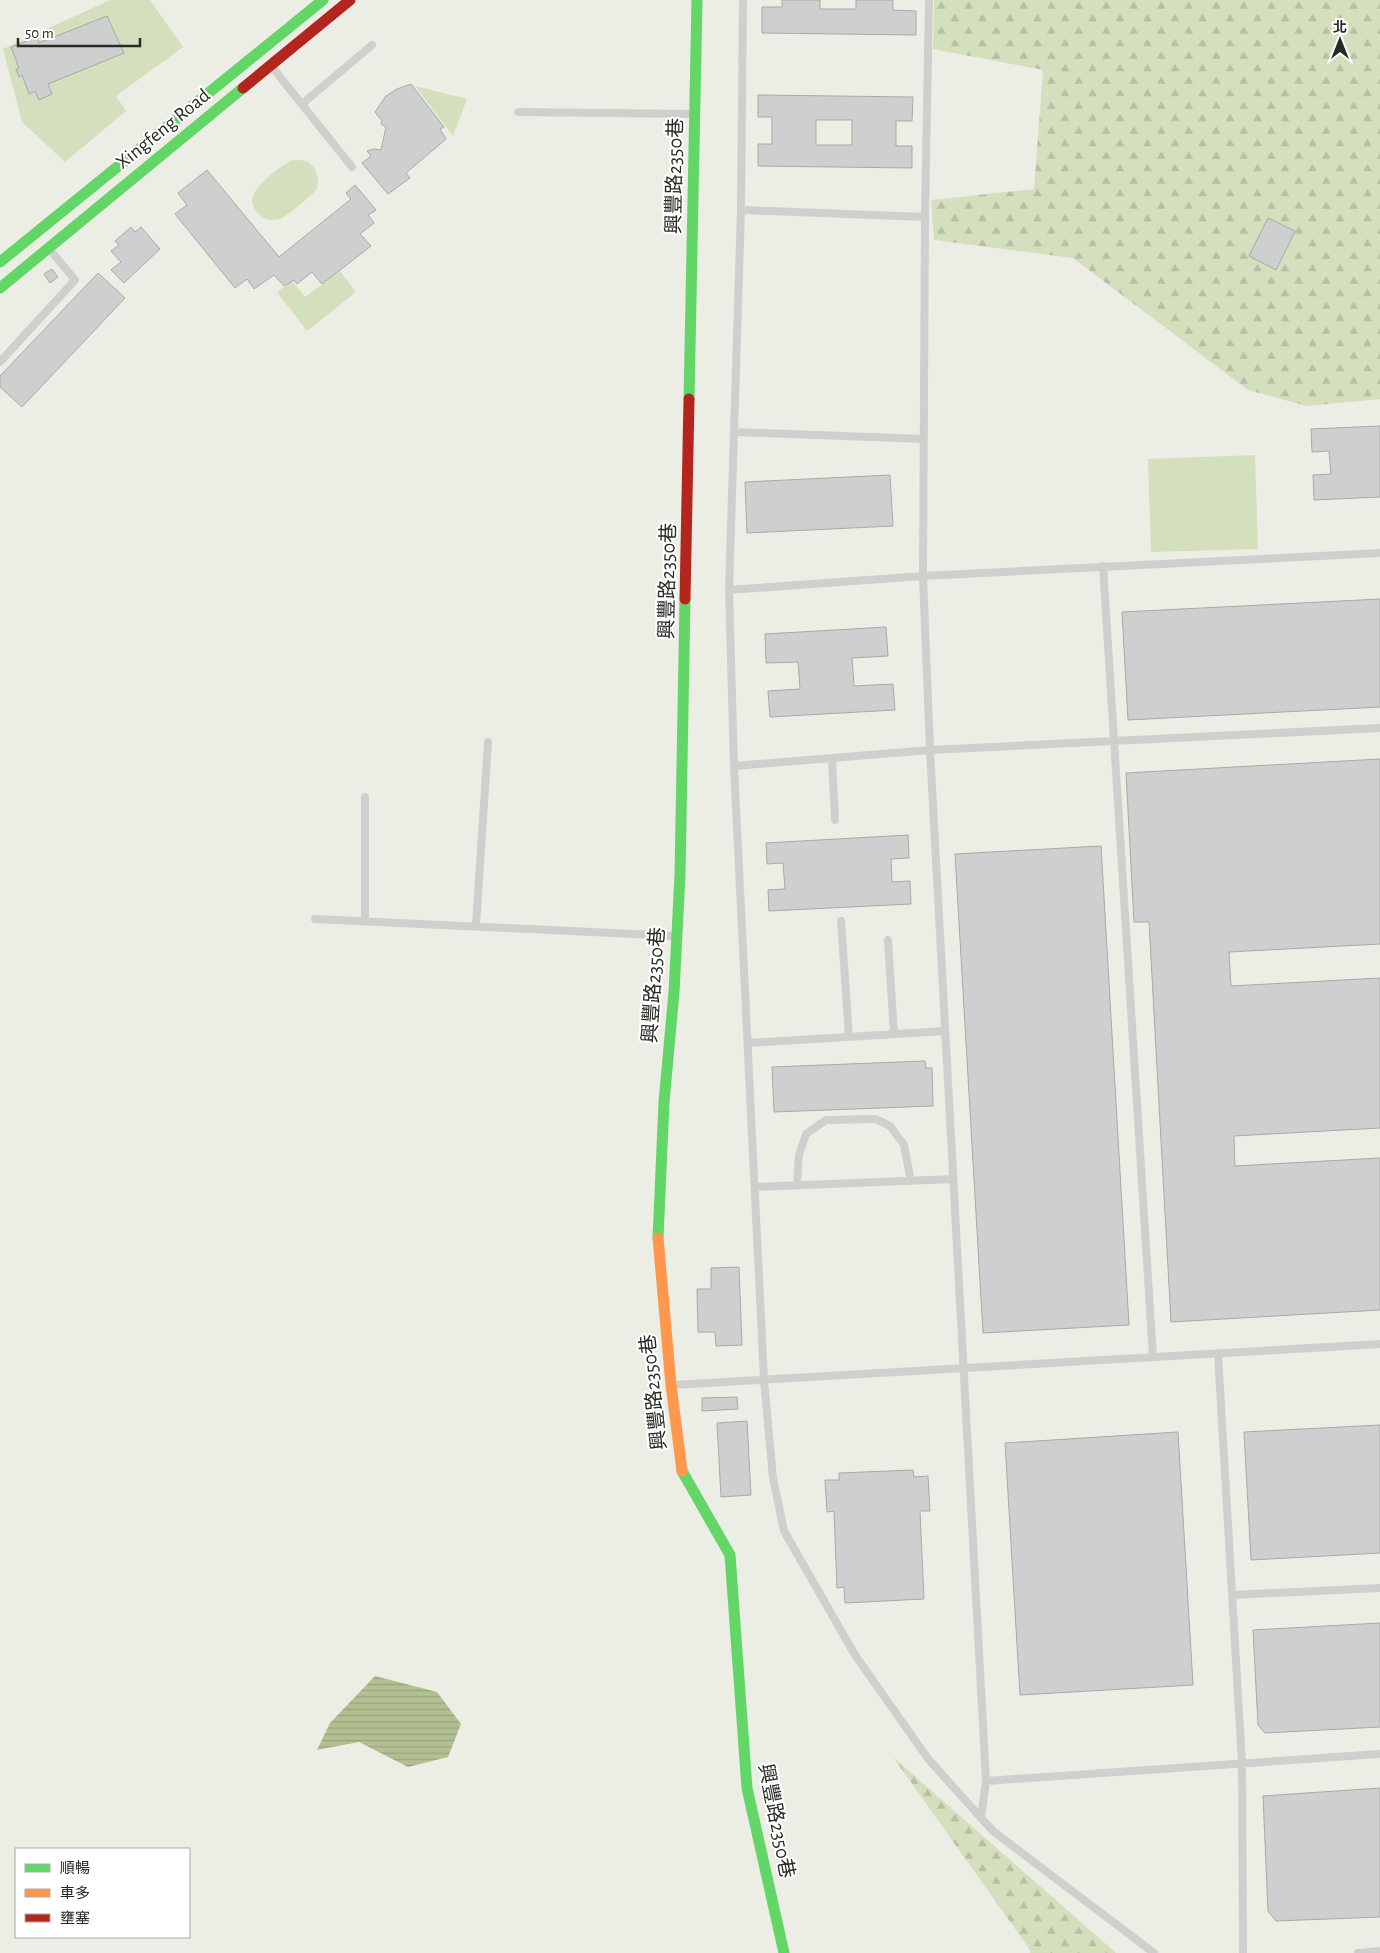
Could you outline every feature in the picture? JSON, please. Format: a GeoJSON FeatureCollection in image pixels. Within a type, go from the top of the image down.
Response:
{"type":"FeatureCollection","features":[{"type":"Feature","properties":{"kind":"street","name":"Xingfeng Road"},"geometry":{"type":"LineString","coordinates":[[0,262],[324,0]]}},
{"type":"Feature","properties":{"kind":"street","name":"Xingfeng Road"},"geometry":{"type":"LineString","coordinates":[[0,288],[350,0]]}},
{"type":"Feature","properties":{"kind":"street","name":"興豐路2350巷"},"geometry":{"type":"LineString","coordinates":[[697,0],[680,875],[674,992],[664,1102],[658,1239],[671,1385],[682,1471],[730,1555],[747,1788],[784,1953]]}},
{"type":"Feature","properties":{"kind":"lane"},"geometry":{"type":"LineString","coordinates":[[742,0],[741,210],[728,590],[734,766],[764,1380],[773,1478],[784,1531],[855,1655],[929,1760],[993,1831],[1154,1953]]}},
{"type":"Feature","properties":{"kind":"lane"},"geometry":{"type":"LineString","coordinates":[[929,0],[924,576],[930,750],[986,1781],[981,1818]]}},
{"type":"Feature","properties":{"kind":"lane"},"geometry":{"type":"LineString","coordinates":[[302,104],[372,45]]}},
{"type":"Feature","properties":{"kind":"lane"},"geometry":{"type":"LineString","coordinates":[[260,52],[352,167]]}},
{"type":"Feature","properties":{"kind":"lane"},"geometry":{"type":"LineString","coordinates":[[518,112],[695,114]]}},
{"type":"Feature","properties":{"kind":"lane"},"geometry":{"type":"LineString","coordinates":[[741,210],[926,218]]}},
{"type":"Feature","properties":{"kind":"lane"},"geometry":{"type":"LineString","coordinates":[[0,362],[75,280],[37,232]]}},
{"type":"Feature","properties":{"kind":"lane"},"geometry":{"type":"LineString","coordinates":[[734,432],[924,439]]}},
{"type":"Feature","properties":{"kind":"lane"},"geometry":{"type":"LineString","coordinates":[[728,590],[924,576],[1380,553]]}},
{"type":"Feature","properties":{"kind":"lane"},"geometry":{"type":"LineString","coordinates":[[1103,566],[1153,1357]]}},
{"type":"Feature","properties":{"kind":"lane"},"geometry":{"type":"LineString","coordinates":[[734,766],[930,750],[1380,728]]}},
{"type":"Feature","properties":{"kind":"lane"},"geometry":{"type":"LineString","coordinates":[[476,926],[488,742]]}},
{"type":"Feature","properties":{"kind":"lane"},"geometry":{"type":"LineString","coordinates":[[832,758],[835,820]]}},
{"type":"Feature","properties":{"kind":"lane"},"geometry":{"type":"LineString","coordinates":[[365,797],[365,921]]}},
{"type":"Feature","properties":{"kind":"lane"},"geometry":{"type":"LineString","coordinates":[[315,919],[677,936]]}},
{"type":"Feature","properties":{"kind":"lane"},"geometry":{"type":"LineString","coordinates":[[841,921],[849,1037]]}},
{"type":"Feature","properties":{"kind":"lane"},"geometry":{"type":"LineString","coordinates":[[888,940],[894,1034]]}},
{"type":"Feature","properties":{"kind":"lane"},"geometry":{"type":"LineString","coordinates":[[748,1043],[945,1031]]}},
{"type":"Feature","properties":{"kind":"lane"},"geometry":{"type":"LineString","coordinates":[[797,1185],[799,1155],[806,1134],[826,1120],[876,1120],[890,1126],[904,1145],[911,1181]]}},
{"type":"Feature","properties":{"kind":"lane"},"geometry":{"type":"LineString","coordinates":[[755,1187],[953,1180]]}},
{"type":"Feature","properties":{"kind":"lane"},"geometry":{"type":"LineString","coordinates":[[671,1385],[1380,1344]]}},
{"type":"Feature","properties":{"kind":"lane"},"geometry":{"type":"LineString","coordinates":[[1218,1354],[1242,1763],[1243,1953]]}},
{"type":"Feature","properties":{"kind":"lane"},"geometry":{"type":"LineString","coordinates":[[1232,1595],[1380,1588]]}},
{"type":"Feature","properties":{"kind":"lane"},"geometry":{"type":"LineString","coordinates":[[986,1781],[1380,1754]]}},
{"type":"Feature","properties":{"kind":"lane"},"geometry":{"type":"LineString","coordinates":[[1358,1953],[1380,1951]]}},
{"type":"Feature","properties":{"kind":"green space"},"geometry":{"type":"Polygon","coordinates":[[[110,0],[150,0],[183,47],[116,96],[126,111],[65,162],[22,122],[3,49],[110,0]]]}},
{"type":"Feature","properties":{"kind":"green space"},"geometry":{"type":"Polygon","coordinates":[[[934,0],[1380,0],[1380,399],[1307,406],[1248,390],[1073,258],[934,240],[931,200],[1034,189],[1043,70],[933,49],[934,0]]]}},
{"type":"Feature","properties":{"kind":"green space"},"geometry":{"type":"Polygon","coordinates":[[[415,86],[467,99],[453,136],[415,86]]]}},
{"type":"Feature","properties":{"kind":"green space"},"geometry":{"type":"Polygon","coordinates":[[[293,160],[306,161],[311,164],[318,179],[316,190],[299,206],[280,219],[269,220],[264,218],[256,211],[252,202],[255,191],[270,175],[293,160]]]}},
{"type":"Feature","properties":{"kind":"green space"},"geometry":{"type":"Polygon","coordinates":[[[340,271],[356,292],[307,331],[277,292],[292,281],[305,297],[340,271]]]}},
{"type":"Feature","properties":{"kind":"green space"},"geometry":{"type":"Polygon","coordinates":[[[1255,455],[1258,549],[1151,552],[1148,459],[1255,455]]]}},
{"type":"Feature","properties":{"kind":"green space"},"geometry":{"type":"Polygon","coordinates":[[[893,1757],[1116,1953],[1030,1953],[1030,1950],[893,1757]]]}},
{"type":"Feature","properties":{"kind":"shaded area"},"geometry":{"type":"Polygon","coordinates":[[[375,1676],[437,1692],[461,1724],[448,1757],[408,1767],[359,1742],[317,1750],[330,1723],[375,1676]]]}},
{"type":"Feature","properties":{"kind":"building"},"geometry":{"type":"Polygon","coordinates":[[[782,0],[820,0],[820,9],[856,9],[856,0],[893,0],[893,10],[916,11],[916,35],[762,33],[762,7],[782,7],[782,0]]]}},
{"type":"Feature","properties":{"kind":"building"},"geometry":{"type":"Polygon","coordinates":[[[107,16],[124,53],[48,84],[52,94],[39,100],[35,91],[29,94],[22,75],[19,77],[16,69],[19,68],[11,47],[37,37],[39,43],[107,16]]]}},
{"type":"Feature","properties":{"kind":"building"},"geometry":{"type":"Polygon","coordinates":[[[411,84],[444,127],[440,129],[446,139],[406,173],[410,178],[388,194],[362,163],[371,156],[367,151],[381,150],[386,127],[381,124],[382,121],[375,112],[386,96],[397,89],[411,84]]]}},
{"type":"Feature","properties":{"kind":"building"},"geometry":{"type":"Polygon","coordinates":[[[758,95],[913,97],[912,121],[896,121],[896,146],[912,146],[912,168],[758,166],[758,144],[772,144],[772,117],[758,117],[758,95]],[[816,120],[816,145],[852,145],[852,120],[816,120]]]}},
{"type":"Feature","properties":{"kind":"building"},"geometry":{"type":"Polygon","coordinates":[[[207,170],[279,257],[351,199],[346,193],[355,185],[376,210],[368,215],[374,223],[360,234],[371,246],[322,284],[312,272],[297,284],[294,280],[284,286],[274,275],[254,289],[247,279],[235,288],[175,214],[187,205],[178,193],[207,170]]]}},
{"type":"Feature","properties":{"kind":"building"},"geometry":{"type":"Polygon","coordinates":[[[1268,218],[1295,231],[1276,270],[1249,256],[1268,218]]]}},
{"type":"Feature","properties":{"kind":"building"},"geometry":{"type":"Polygon","coordinates":[[[131,227],[135,232],[141,227],[160,249],[124,283],[111,270],[121,262],[111,251],[119,245],[115,241],[131,227]]]}},
{"type":"Feature","properties":{"kind":"building"},"geometry":{"type":"Polygon","coordinates":[[[52,269],[58,277],[50,283],[44,274],[52,269]]]}},
{"type":"Feature","properties":{"kind":"building"},"geometry":{"type":"Polygon","coordinates":[[[98,273],[125,298],[22,407],[0,387],[0,376],[98,273]]]}},
{"type":"Feature","properties":{"kind":"building"},"geometry":{"type":"Polygon","coordinates":[[[1380,426],[1380,497],[1314,500],[1313,475],[1331,474],[1329,451],[1312,452],[1311,429],[1380,426]]]}},
{"type":"Feature","properties":{"kind":"building"},"geometry":{"type":"Polygon","coordinates":[[[890,475],[893,526],[747,533],[745,482],[890,475]]]}},
{"type":"Feature","properties":{"kind":"building"},"geometry":{"type":"Polygon","coordinates":[[[1380,599],[1380,707],[1128,720],[1122,612],[1380,599]]]}},
{"type":"Feature","properties":{"kind":"building"},"geometry":{"type":"Polygon","coordinates":[[[886,627],[888,656],[852,658],[854,686],[893,684],[895,710],[770,717],[768,691],[800,689],[798,662],[766,663],[765,634],[886,627]]]}},
{"type":"Feature","properties":{"kind":"building"},"geometry":{"type":"Polygon","coordinates":[[[1380,759],[1380,944],[1229,952],[1231,986],[1380,978],[1380,1128],[1234,1136],[1235,1166],[1380,1158],[1380,1310],[1171,1322],[1149,922],[1134,922],[1126,773],[1380,759]]]}},
{"type":"Feature","properties":{"kind":"building"},"geometry":{"type":"Polygon","coordinates":[[[908,835],[909,858],[891,859],[892,882],[910,881],[911,904],[769,911],[768,890],[785,889],[783,863],[767,864],[766,843],[908,835]]]}},
{"type":"Feature","properties":{"kind":"building"},"geometry":{"type":"Polygon","coordinates":[[[1101,846],[1129,1325],[983,1333],[955,854],[1101,846]]]}},
{"type":"Feature","properties":{"kind":"building"},"geometry":{"type":"Polygon","coordinates":[[[925,1061],[926,1068],[932,1068],[933,1106],[774,1112],[772,1067],[925,1061]]]}},
{"type":"Feature","properties":{"kind":"building"},"geometry":{"type":"Polygon","coordinates":[[[739,1267],[742,1345],[716,1346],[715,1332],[698,1332],[697,1289],[711,1289],[711,1268],[739,1267]]]}},
{"type":"Feature","properties":{"kind":"building"},"geometry":{"type":"Polygon","coordinates":[[[737,1397],[738,1409],[702,1411],[702,1398],[737,1397]]]}},
{"type":"Feature","properties":{"kind":"building"},"geometry":{"type":"Polygon","coordinates":[[[747,1421],[751,1495],[721,1497],[717,1423],[747,1421]]]}},
{"type":"Feature","properties":{"kind":"building"},"geometry":{"type":"Polygon","coordinates":[[[1380,1425],[1380,1553],[1251,1560],[1244,1432],[1380,1425]]]}},
{"type":"Feature","properties":{"kind":"building"},"geometry":{"type":"Polygon","coordinates":[[[1178,1432],[1193,1685],[1020,1695],[1005,1443],[1178,1432]]]}},
{"type":"Feature","properties":{"kind":"building"},"geometry":{"type":"Polygon","coordinates":[[[913,1470],[914,1477],[928,1476],[930,1511],[920,1511],[924,1599],[845,1603],[844,1587],[837,1588],[834,1511],[827,1512],[825,1480],[839,1480],[839,1473],[913,1470]]]}},
{"type":"Feature","properties":{"kind":"building"},"geometry":{"type":"Polygon","coordinates":[[[1380,1623],[1380,1727],[1265,1733],[1258,1725],[1253,1630],[1380,1623]]]}},
{"type":"Feature","properties":{"kind":"building"},"geometry":{"type":"Polygon","coordinates":[[[1380,1788],[1380,1917],[1276,1921],[1268,1911],[1263,1796],[1380,1788]]]}},
{"type":"Feature","properties":{"kind":"traffic: fast"},"geometry":{"type":"LineString","coordinates":[[0,262],[323,0]]}},
{"type":"Feature","properties":{"kind":"traffic: fast"},"geometry":{"type":"LineString","coordinates":[[689,399],[697,0]]}},
{"type":"Feature","properties":{"kind":"traffic: fast"},"geometry":{"type":"LineString","coordinates":[[0,288],[243,88]]}},
{"type":"Feature","properties":{"kind":"traffic: fast"},"geometry":{"type":"LineString","coordinates":[[658,1238],[664,1102],[674,992],[680,875],[685,599]]}},
{"type":"Feature","properties":{"kind":"traffic: fast"},"geometry":{"type":"LineString","coordinates":[[682,1471],[730,1555],[747,1788],[784,1953]]}},
{"type":"Feature","properties":{"kind":"traffic: slow"},"geometry":{"type":"LineString","coordinates":[[658,1238],[671,1385],[682,1471]]}},
{"type":"Feature","properties":{"kind":"traffic: jam"},"geometry":{"type":"LineString","coordinates":[[243,88],[350,0]]}},
{"type":"Feature","properties":{"kind":"traffic: jam"},"geometry":{"type":"LineString","coordinates":[[685,599],[689,399]]}}]}
